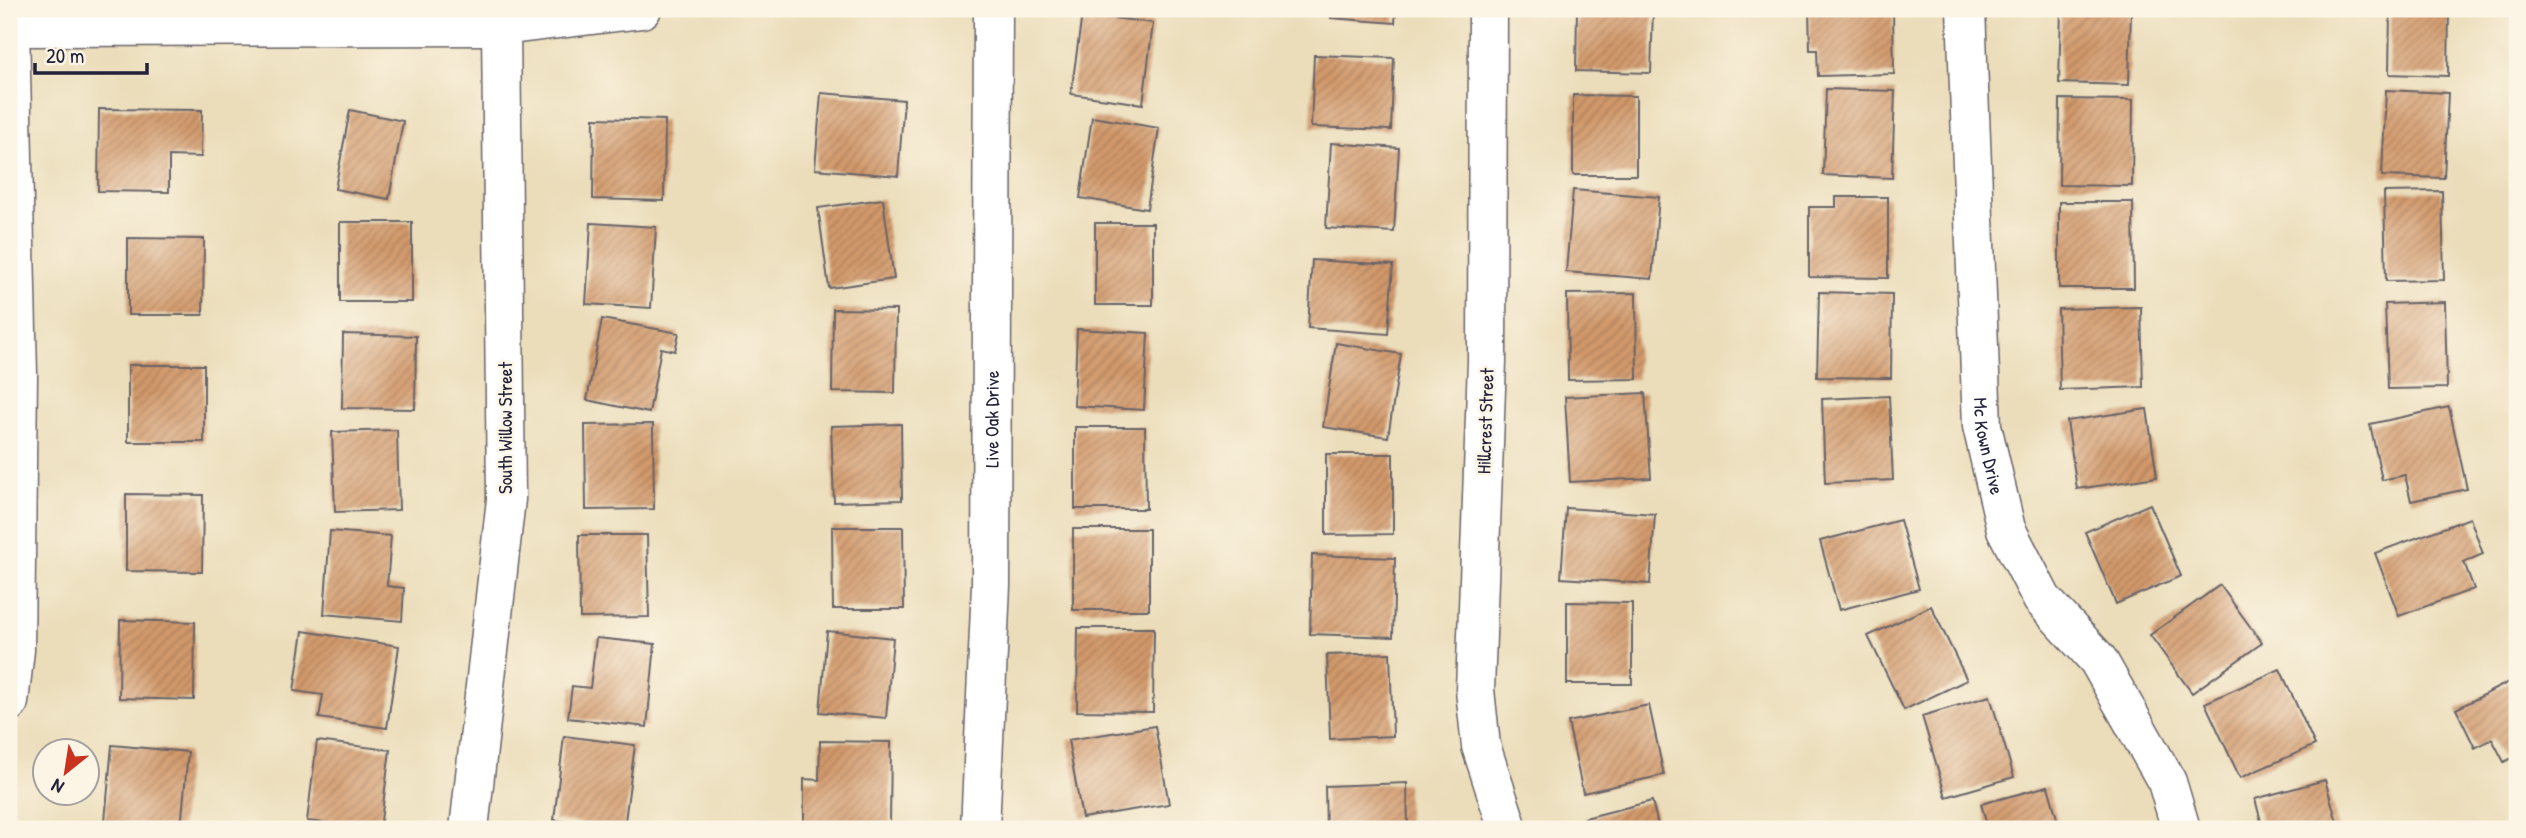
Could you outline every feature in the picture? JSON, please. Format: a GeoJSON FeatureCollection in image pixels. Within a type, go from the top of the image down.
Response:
{"type":"FeatureCollection","features":[{"type":"Feature","properties":{"kind":"street"},"geometry":{"type":"LineString","coordinates":[[9,702],[15,650],[19,375],[9,27],[501,26],[642,9]]}},
{"type":"Feature","properties":{"kind":"street","name":"Live Oak Drive"},"geometry":{"type":"LineString","coordinates":[[980,829],[991,585],[993,9]]}},
{"type":"Feature","properties":{"kind":"street","name":"Hillcrest Street"},"geometry":{"type":"LineString","coordinates":[[1488,9],[1487,360],[1475,690],[1481,746],[1508,829]]}},
{"type":"Feature","properties":{"kind":"street","name":"Mc Kown Drive"},"geometry":{"type":"LineString","coordinates":[[1966,9],[1982,426],[2006,529],[2042,599],[2098,660],[2167,782],[2181,829]]}},
{"type":"Feature","properties":{"kind":"street","name":"South Willow Street"},"geometry":{"type":"LineString","coordinates":[[469,829],[506,499],[501,26]]}},
{"type":"Feature","properties":{"kind":"building"},"geometry":{"type":"Polygon","coordinates":[[[1331,9],[1396,9],[1395,23],[1331,18],[1331,9]]]}},
{"type":"Feature","properties":{"kind":"building"},"geometry":{"type":"Polygon","coordinates":[[[1577,9],[1653,9],[1651,73],[1576,71],[1577,9]]]}},
{"type":"Feature","properties":{"kind":"building"},"geometry":{"type":"Polygon","coordinates":[[[1809,9],[1893,9],[1894,74],[1818,76],[1817,50],[1810,50],[1809,9]]]}},
{"type":"Feature","properties":{"kind":"building"},"geometry":{"type":"Polygon","coordinates":[[[2061,9],[2131,9],[2129,85],[2059,83],[2061,9]]]}},
{"type":"Feature","properties":{"kind":"building"},"geometry":{"type":"Polygon","coordinates":[[[2390,9],[2449,9],[2448,76],[2389,74],[2390,9]]]}},
{"type":"Feature","properties":{"kind":"building"},"geometry":{"type":"Polygon","coordinates":[[[1082,14],[1153,23],[1143,104],[1071,94],[1082,14]]]}},
{"type":"Feature","properties":{"kind":"building"},"geometry":{"type":"Polygon","coordinates":[[[1314,55],[1394,58],[1391,130],[1311,127],[1314,55]]]}},
{"type":"Feature","properties":{"kind":"building"},"geometry":{"type":"Polygon","coordinates":[[[1826,89],[1895,91],[1892,178],[1823,175],[1826,89]]]}},
{"type":"Feature","properties":{"kind":"building"},"geometry":{"type":"Polygon","coordinates":[[[2386,90],[2448,93],[2444,178],[2382,176],[2386,90]]]}},
{"type":"Feature","properties":{"kind":"building"},"geometry":{"type":"Polygon","coordinates":[[[821,93],[904,100],[898,176],[815,169],[821,93]]]}},
{"type":"Feature","properties":{"kind":"building"},"geometry":{"type":"Polygon","coordinates":[[[1573,95],[1636,96],[1636,175],[1573,175],[1573,95]]]}},
{"type":"Feature","properties":{"kind":"building"},"geometry":{"type":"Polygon","coordinates":[[[2060,99],[2133,100],[2132,186],[2059,185],[2060,99]]]}},
{"type":"Feature","properties":{"kind":"building"},"geometry":{"type":"Polygon","coordinates":[[[99,109],[202,110],[201,157],[169,156],[169,192],[98,191],[99,109]]]}},
{"type":"Feature","properties":{"kind":"building"},"geometry":{"type":"Polygon","coordinates":[[[350,110],[403,121],[389,199],[335,189],[350,110]]]}},
{"type":"Feature","properties":{"kind":"building"},"geometry":{"type":"Polygon","coordinates":[[[1092,117],[1159,128],[1147,209],[1080,198],[1092,117]]]}},
{"type":"Feature","properties":{"kind":"building"},"geometry":{"type":"Polygon","coordinates":[[[594,118],[665,120],[664,201],[593,199],[594,118]]]}},
{"type":"Feature","properties":{"kind":"building"},"geometry":{"type":"Polygon","coordinates":[[[1331,143],[1399,148],[1394,232],[1326,228],[1331,143]]]}},
{"type":"Feature","properties":{"kind":"building"},"geometry":{"type":"Polygon","coordinates":[[[1573,190],[1659,197],[1652,279],[1566,272],[1573,190]]]}},
{"type":"Feature","properties":{"kind":"building"},"geometry":{"type":"Polygon","coordinates":[[[2442,191],[2444,280],[2386,281],[2384,192],[2442,191]]]}},
{"type":"Feature","properties":{"kind":"building"},"geometry":{"type":"Polygon","coordinates":[[[1836,197],[1888,197],[1888,278],[1809,277],[1809,207],[1836,207],[1836,197]]]}},
{"type":"Feature","properties":{"kind":"building"},"geometry":{"type":"Polygon","coordinates":[[[883,199],[894,279],[829,288],[818,208],[883,199]]]}},
{"type":"Feature","properties":{"kind":"building"},"geometry":{"type":"Polygon","coordinates":[[[2059,202],[2133,202],[2134,288],[2059,288],[2059,202]]]}},
{"type":"Feature","properties":{"kind":"building"},"geometry":{"type":"Polygon","coordinates":[[[340,222],[412,222],[412,302],[340,302],[340,222]]]}},
{"type":"Feature","properties":{"kind":"building"},"geometry":{"type":"Polygon","coordinates":[[[591,223],[656,227],[651,308],[586,304],[591,223]]]}},
{"type":"Feature","properties":{"kind":"building"},"geometry":{"type":"Polygon","coordinates":[[[1095,223],[1153,223],[1153,305],[1095,305],[1095,223]]]}},
{"type":"Feature","properties":{"kind":"building"},"geometry":{"type":"Polygon","coordinates":[[[128,238],[204,239],[203,315],[128,315],[128,238]]]}},
{"type":"Feature","properties":{"kind":"building"},"geometry":{"type":"Polygon","coordinates":[[[1312,260],[1393,265],[1388,334],[1308,328],[1312,260]]]}},
{"type":"Feature","properties":{"kind":"building"},"geometry":{"type":"Polygon","coordinates":[[[1819,292],[1892,294],[1891,378],[1817,377],[1819,292]]]}},
{"type":"Feature","properties":{"kind":"building"},"geometry":{"type":"Polygon","coordinates":[[[1636,293],[1637,379],[1568,380],[1567,294],[1636,293]]]}},
{"type":"Feature","properties":{"kind":"building"},"geometry":{"type":"Polygon","coordinates":[[[2445,302],[2447,388],[2388,389],[2385,304],[2445,302]]]}},
{"type":"Feature","properties":{"kind":"building"},"geometry":{"type":"Polygon","coordinates":[[[2141,307],[2143,387],[2060,390],[2058,309],[2141,307]]]}},
{"type":"Feature","properties":{"kind":"building"},"geometry":{"type":"Polygon","coordinates":[[[833,309],[896,310],[895,393],[832,392],[833,309]]]}},
{"type":"Feature","properties":{"kind":"building"},"geometry":{"type":"Polygon","coordinates":[[[602,319],[679,333],[675,351],[661,348],[649,413],[587,400],[602,319]]]}},
{"type":"Feature","properties":{"kind":"building"},"geometry":{"type":"Polygon","coordinates":[[[1077,329],[1148,333],[1144,410],[1074,406],[1077,329]]]}},
{"type":"Feature","properties":{"kind":"building"},"geometry":{"type":"Polygon","coordinates":[[[343,334],[416,336],[415,409],[342,408],[343,334]]]}},
{"type":"Feature","properties":{"kind":"building"},"geometry":{"type":"Polygon","coordinates":[[[1336,343],[1401,354],[1388,437],[1323,427],[1336,343]]]}},
{"type":"Feature","properties":{"kind":"building"},"geometry":{"type":"Polygon","coordinates":[[[128,365],[204,365],[204,442],[128,442],[128,365]]]}},
{"type":"Feature","properties":{"kind":"building"},"geometry":{"type":"Polygon","coordinates":[[[1645,393],[1651,478],[1570,482],[1565,397],[1645,393]]]}},
{"type":"Feature","properties":{"kind":"building"},"geometry":{"type":"Polygon","coordinates":[[[1889,396],[1893,480],[1825,483],[1822,399],[1889,396]]]}},
{"type":"Feature","properties":{"kind":"building"},"geometry":{"type":"Polygon","coordinates":[[[2449,407],[2467,489],[2411,501],[2405,475],[2382,480],[2370,424],[2449,407]]]}},
{"type":"Feature","properties":{"kind":"building"},"geometry":{"type":"Polygon","coordinates":[[[2147,409],[2157,477],[2077,489],[2067,421],[2147,409]]]}},
{"type":"Feature","properties":{"kind":"building"},"geometry":{"type":"Polygon","coordinates":[[[653,424],[654,509],[586,510],[585,425],[653,424]]]}},
{"type":"Feature","properties":{"kind":"building"},"geometry":{"type":"Polygon","coordinates":[[[901,424],[902,500],[834,502],[831,426],[901,424]]]}},
{"type":"Feature","properties":{"kind":"building"},"geometry":{"type":"Polygon","coordinates":[[[1075,427],[1145,427],[1146,509],[1075,509],[1075,427]]]}},
{"type":"Feature","properties":{"kind":"building"},"geometry":{"type":"Polygon","coordinates":[[[397,430],[399,510],[335,512],[332,432],[397,430]]]}},
{"type":"Feature","properties":{"kind":"building"},"geometry":{"type":"Polygon","coordinates":[[[1326,454],[1393,454],[1393,534],[1326,535],[1326,454]]]}},
{"type":"Feature","properties":{"kind":"building"},"geometry":{"type":"Polygon","coordinates":[[[126,494],[203,495],[202,572],[126,571],[126,494]]]}},
{"type":"Feature","properties":{"kind":"building"},"geometry":{"type":"Polygon","coordinates":[[[2150,504],[2181,576],[2116,604],[2085,532],[2150,504]]]}},
{"type":"Feature","properties":{"kind":"building"},"geometry":{"type":"Polygon","coordinates":[[[1566,508],[1655,514],[1650,584],[1561,578],[1566,508]]]}},
{"type":"Feature","properties":{"kind":"building"},"geometry":{"type":"Polygon","coordinates":[[[2470,518],[2483,554],[2464,562],[2474,589],[2399,616],[2375,553],[2470,518]]]}},
{"type":"Feature","properties":{"kind":"building"},"geometry":{"type":"Polygon","coordinates":[[[1900,520],[1919,589],[1839,610],[1820,541],[1900,520]]]}},
{"type":"Feature","properties":{"kind":"building"},"geometry":{"type":"Polygon","coordinates":[[[832,527],[903,527],[904,609],[833,609],[832,527]]]}},
{"type":"Feature","properties":{"kind":"building"},"geometry":{"type":"Polygon","coordinates":[[[1073,529],[1149,529],[1149,610],[1073,610],[1073,529]]]}},
{"type":"Feature","properties":{"kind":"building"},"geometry":{"type":"Polygon","coordinates":[[[330,531],[391,536],[387,586],[404,588],[402,621],[324,614],[330,531]]]}},
{"type":"Feature","properties":{"kind":"building"},"geometry":{"type":"Polygon","coordinates":[[[579,535],[647,535],[649,617],[580,618],[579,535]]]}},
{"type":"Feature","properties":{"kind":"building"},"geometry":{"type":"Polygon","coordinates":[[[1312,555],[1395,558],[1393,637],[1310,634],[1312,555]]]}},
{"type":"Feature","properties":{"kind":"building"},"geometry":{"type":"Polygon","coordinates":[[[2220,585],[2262,643],[2192,693],[2150,635],[2220,585]]]}},
{"type":"Feature","properties":{"kind":"building"},"geometry":{"type":"Polygon","coordinates":[[[1567,602],[1632,603],[1632,684],[1567,684],[1567,602]]]}},
{"type":"Feature","properties":{"kind":"building"},"geometry":{"type":"Polygon","coordinates":[[[1931,606],[1967,680],[1904,710],[1868,636],[1931,606]]]}},
{"type":"Feature","properties":{"kind":"building"},"geometry":{"type":"Polygon","coordinates":[[[120,620],[195,622],[194,700],[119,698],[120,620]]]}},
{"type":"Feature","properties":{"kind":"building"},"geometry":{"type":"Polygon","coordinates":[[[1078,628],[1154,628],[1153,712],[1077,711],[1078,628]]]}},
{"type":"Feature","properties":{"kind":"building"},"geometry":{"type":"Polygon","coordinates":[[[303,631],[399,646],[387,728],[319,718],[323,695],[294,691],[303,631]]]}},
{"type":"Feature","properties":{"kind":"building"},"geometry":{"type":"Polygon","coordinates":[[[827,631],[893,638],[886,718],[820,712],[827,631]]]}},
{"type":"Feature","properties":{"kind":"building"},"geometry":{"type":"Polygon","coordinates":[[[596,638],[655,644],[647,727],[568,718],[572,686],[590,688],[596,638]]]}},
{"type":"Feature","properties":{"kind":"building"},"geometry":{"type":"Polygon","coordinates":[[[1390,653],[1393,736],[1330,739],[1327,655],[1390,653]]]}},
{"type":"Feature","properties":{"kind":"building"},"geometry":{"type":"Polygon","coordinates":[[[2280,669],[2315,745],[2240,778],[2205,703],[2280,669]]]}},
{"type":"Feature","properties":{"kind":"building"},"geometry":{"type":"Polygon","coordinates":[[[2517,678],[2517,756],[2504,762],[2492,739],[2475,748],[2456,709],[2517,678]]]}},
{"type":"Feature","properties":{"kind":"building"},"geometry":{"type":"Polygon","coordinates":[[[1990,696],[2014,777],[1946,797],[1922,716],[1990,696]]]}},
{"type":"Feature","properties":{"kind":"building"},"geometry":{"type":"Polygon","coordinates":[[[1649,705],[1664,775],[1583,793],[1568,722],[1649,705]]]}},
{"type":"Feature","properties":{"kind":"building"},"geometry":{"type":"Polygon","coordinates":[[[1155,726],[1169,804],[1082,818],[1068,740],[1155,726]]]}},
{"type":"Feature","properties":{"kind":"building"},"geometry":{"type":"Polygon","coordinates":[[[564,736],[635,745],[624,829],[554,820],[564,736]]]}},
{"type":"Feature","properties":{"kind":"building"},"geometry":{"type":"Polygon","coordinates":[[[317,741],[390,750],[380,829],[307,821],[317,741]]]}},
{"type":"Feature","properties":{"kind":"building"},"geometry":{"type":"Polygon","coordinates":[[[820,741],[891,742],[890,825],[804,823],[804,779],[819,780],[820,741]]]}},
{"type":"Feature","properties":{"kind":"building"},"geometry":{"type":"Polygon","coordinates":[[[112,745],[188,752],[181,828],[105,821],[112,745]]]}},
{"type":"Feature","properties":{"kind":"building"},"geometry":{"type":"Polygon","coordinates":[[[2325,780],[2339,829],[2263,829],[2255,799],[2325,780]]]}},
{"type":"Feature","properties":{"kind":"building"},"geometry":{"type":"Polygon","coordinates":[[[1407,783],[1408,829],[1326,829],[1325,786],[1407,783]]]}},
{"type":"Feature","properties":{"kind":"building"},"geometry":{"type":"Polygon","coordinates":[[[2048,786],[2060,829],[1988,829],[1981,804],[2048,786]]]}},
{"type":"Feature","properties":{"kind":"building"},"geometry":{"type":"Polygon","coordinates":[[[1652,801],[1659,829],[1588,829],[1585,818],[1652,801]]]}}]}
